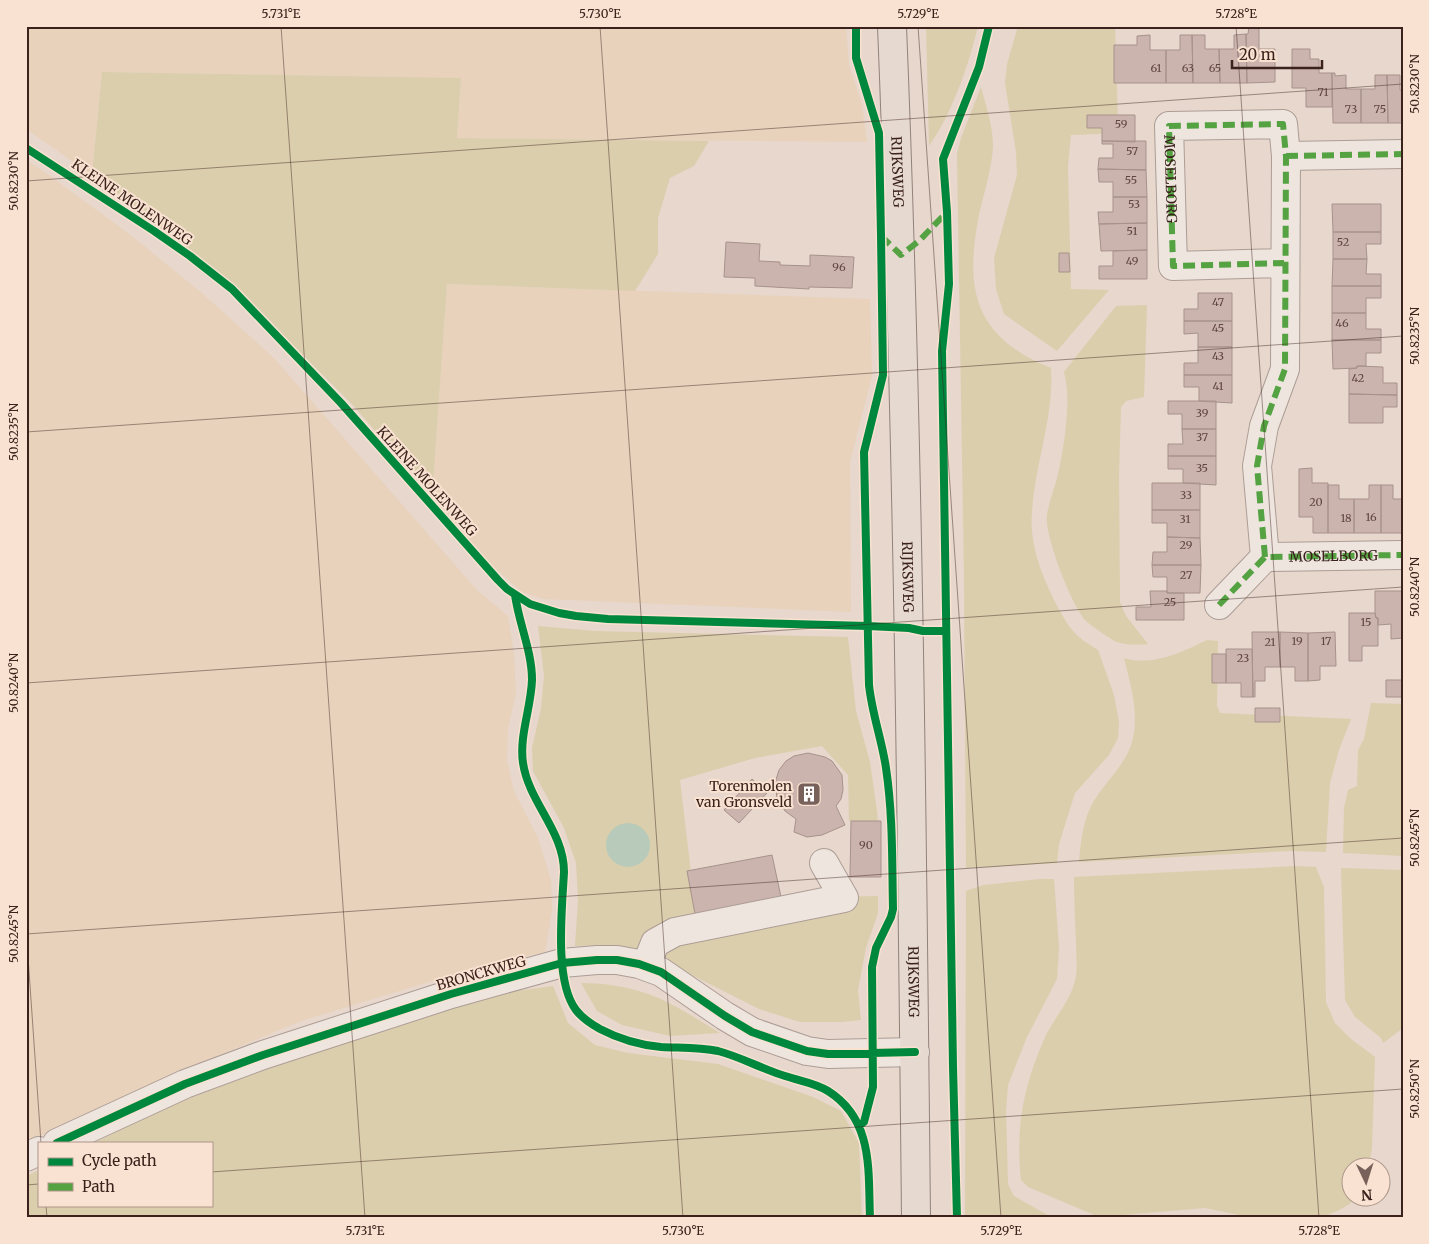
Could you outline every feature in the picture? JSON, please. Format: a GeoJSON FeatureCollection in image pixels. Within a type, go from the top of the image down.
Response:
{"type":"FeatureCollection","features":[{"type":"Feature","properties":{"kind":"main road","name":"RIJKSWEG"},"geometry":{"type":"LineString","coordinates":[[892,26],[902,275],[916,1218]]}},
{"type":"Feature","properties":{"kind":"street","name":"MOSELBORG"},"geometry":{"type":"LineString","coordinates":[[1284,263],[1173,266],[1169,126],[1283,124],[1286,156],[1284,263],[1286,369],[1264,426],[1257,466],[1265,557],[1403,555]]}},
{"type":"Feature","properties":{"kind":"street"},"geometry":{"type":"LineString","coordinates":[[1286,156],[1403,154]]}},
{"type":"Feature","properties":{"kind":"street"},"geometry":{"type":"LineString","coordinates":[[1219,605],[1265,557]]}},
{"type":"Feature","properties":{"kind":"street"},"geometry":{"type":"LineString","coordinates":[[646,966],[656,943],[675,932],[844,898],[824,863]]}},
{"type":"Feature","properties":{"kind":"street","name":"BRONCKWEG"},"geometry":{"type":"LineString","coordinates":[[59,1142],[146,1101],[220,1071],[389,1013],[562,964],[597,960],[617,960],[646,966],[661,972],[752,1032],[806,1051],[828,1054],[915,1052]]}},
{"type":"Feature","properties":{"kind":"street"},"geometry":{"type":"LineString","coordinates":[[26,1157],[38,1151]]}},
{"type":"Feature","properties":{"kind":"shaded area"},"geometry":{"type":"Polygon","coordinates":[[[26,26],[846,26],[849,65],[862,104],[867,142],[457,138],[461,78],[102,72],[92,175],[26,129],[26,26]]]}},
{"type":"Feature","properties":{"kind":"shaded area"},"geometry":{"type":"Polygon","coordinates":[[[926,26],[978,26],[959,88],[945,119],[929,146],[926,26]]]}},
{"type":"Feature","properties":{"kind":"shaded area"},"geometry":{"type":"Polygon","coordinates":[[[1018,26],[1115,26],[1118,123],[1100,134],[1071,135],[1068,166],[1071,289],[1109,290],[1057,351],[1004,314],[996,289],[994,258],[1017,175],[1016,152],[1005,83],[1007,64],[1018,26]]]}},
{"type":"Feature","properties":{"kind":"shaded area"},"geometry":{"type":"Polygon","coordinates":[[[102,72],[461,78],[457,138],[709,141],[694,166],[670,178],[658,218],[658,254],[635,291],[447,284],[432,497],[352,404],[228,281],[92,175],[102,72]]]}},
{"type":"Feature","properties":{"kind":"shaded area"},"geometry":{"type":"Polygon","coordinates":[[[981,87],[991,124],[993,146],[990,170],[975,238],[973,263],[975,285],[980,306],[990,324],[1004,341],[1025,355],[1051,368],[1050,404],[1032,512],[1034,546],[1045,579],[1063,617],[1082,640],[1098,650],[1114,695],[1119,722],[1118,738],[1109,755],[1075,793],[1059,844],[1057,863],[966,868],[964,579],[957,154],[961,138],[981,87]]]}},
{"type":"Feature","properties":{"kind":"shaded area"},"geometry":{"type":"Polygon","coordinates":[[[26,160],[132,236],[203,294],[275,359],[477,590],[508,616],[514,654],[516,693],[508,729],[507,760],[514,791],[538,838],[551,880],[552,910],[545,952],[455,974],[301,1021],[146,1086],[26,1143],[26,160]]]}},
{"type":"Feature","properties":{"kind":"shaded area"},"geometry":{"type":"Polygon","coordinates":[[[447,284],[870,299],[872,376],[850,462],[851,612],[544,599],[522,592],[490,564],[432,497],[447,284]]]}},
{"type":"Feature","properties":{"kind":"shaded area"},"geometry":{"type":"Polygon","coordinates":[[[1147,305],[1144,397],[1126,401],[1121,407],[1119,474],[1120,602],[1126,616],[1148,644],[1132,644],[1120,643],[1111,639],[1088,623],[1080,613],[1054,553],[1047,525],[1047,515],[1065,437],[1067,396],[1064,372],[1116,306],[1147,305]]]}},
{"type":"Feature","properties":{"kind":"shaded area"},"geometry":{"type":"Polygon","coordinates":[[[538,626],[595,631],[848,637],[856,711],[870,762],[878,824],[849,821],[848,775],[822,746],[755,758],[680,780],[696,915],[827,897],[878,896],[878,913],[866,948],[858,990],[861,1020],[800,1022],[759,1009],[672,965],[632,948],[605,945],[575,946],[578,900],[576,863],[564,828],[533,771],[532,748],[541,708],[544,676],[538,626]]]}},
{"type":"Feature","properties":{"kind":"shaded area"},"geometry":{"type":"Polygon","coordinates":[[[1207,640],[1218,641],[1217,706],[1220,713],[1351,719],[1339,750],[1330,783],[1326,852],[1291,851],[1079,862],[1083,829],[1091,806],[1127,755],[1133,738],[1135,728],[1134,707],[1124,658],[1145,661],[1167,657],[1207,640]]]}},
{"type":"Feature","properties":{"kind":"shaded area"},"geometry":{"type":"Polygon","coordinates":[[[1371,703],[1403,704],[1403,856],[1343,853],[1344,808],[1348,790],[1357,786],[1358,750],[1364,739],[1371,703]]]}},
{"type":"Feature","properties":{"kind":"shaded area"},"geometry":{"type":"Polygon","coordinates":[[[624,823],[632,823],[644,829],[650,845],[644,861],[632,867],[624,867],[612,861],[606,849],[606,841],[612,829],[624,823]]]}},
{"type":"Feature","properties":{"kind":"shaded area"},"geometry":{"type":"Polygon","coordinates":[[[1297,866],[1316,867],[1324,887],[1326,1002],[1335,1023],[1351,1039],[1375,1057],[1371,1156],[1342,1156],[1342,1206],[1346,1206],[1319,1218],[1254,1218],[1205,1208],[1099,1217],[1028,1187],[1021,1180],[1019,1160],[1020,1123],[1027,1088],[1046,1035],[1070,995],[1075,981],[1077,962],[1074,877],[1297,866]]]}},
{"type":"Feature","properties":{"kind":"shaded area"},"geometry":{"type":"Polygon","coordinates":[[[1341,868],[1403,870],[1403,1028],[1383,1043],[1381,1038],[1355,1017],[1345,1000],[1341,868]]]}},
{"type":"Feature","properties":{"kind":"shaded area"},"geometry":{"type":"Polygon","coordinates":[[[1054,879],[1059,947],[1057,979],[1027,1037],[1008,1085],[1006,1110],[1008,1184],[1014,1196],[1053,1218],[965,1218],[966,891],[984,885],[1054,879]]]}},
{"type":"Feature","properties":{"kind":"shaded area"},"geometry":{"type":"Polygon","coordinates":[[[581,983],[605,984],[654,996],[720,1033],[670,1036],[622,1025],[597,1011],[581,983]]]}},
{"type":"Feature","properties":{"kind":"shaded area"},"geometry":{"type":"Polygon","coordinates":[[[553,986],[568,1023],[595,1045],[628,1053],[718,1064],[813,1097],[841,1111],[859,1143],[862,1218],[26,1218],[26,1176],[38,1170],[38,1206],[212,1206],[212,1142],[96,1142],[169,1106],[398,1020],[516,991],[553,986]]]}},
{"type":"Feature","properties":{"kind":"building"},"geometry":{"type":"Polygon","coordinates":[[[1249,26],[1259,26],[1259,49],[1275,49],[1275,82],[1247,83],[1246,34],[1248,34],[1249,26]]]}},
{"type":"Feature","properties":{"kind":"building"},"geometry":{"type":"Polygon","coordinates":[[[1246,34],[1247,83],[1220,83],[1219,49],[1234,49],[1234,35],[1246,34]]]}},
{"type":"Feature","properties":{"kind":"building"},"geometry":{"type":"Polygon","coordinates":[[[1150,35],[1150,50],[1166,50],[1166,83],[1114,83],[1114,45],[1137,45],[1137,36],[1150,35]]]}},
{"type":"Feature","properties":{"kind":"building"},"geometry":{"type":"Polygon","coordinates":[[[1180,35],[1192,35],[1193,83],[1166,83],[1166,50],[1180,50],[1180,35]]]}},
{"type":"Feature","properties":{"kind":"building"},"geometry":{"type":"Polygon","coordinates":[[[1192,35],[1205,35],[1205,49],[1219,49],[1220,83],[1193,83],[1192,35]]]}},
{"type":"Feature","properties":{"kind":"building"},"geometry":{"type":"Polygon","coordinates":[[[1292,49],[1310,49],[1310,59],[1319,59],[1319,73],[1332,73],[1332,107],[1306,107],[1306,88],[1292,88],[1292,49]]]}},
{"type":"Feature","properties":{"kind":"building"},"geometry":{"type":"Polygon","coordinates":[[[1332,73],[1335,73],[1335,76],[1346,75],[1346,89],[1361,89],[1361,123],[1333,123],[1332,73]]]}},
{"type":"Feature","properties":{"kind":"building"},"geometry":{"type":"Polygon","coordinates":[[[1375,75],[1387,75],[1388,123],[1361,123],[1361,89],[1375,89],[1375,75]]]}},
{"type":"Feature","properties":{"kind":"building"},"geometry":{"type":"Polygon","coordinates":[[[1387,75],[1400,75],[1400,90],[1403,90],[1403,123],[1388,123],[1387,75]]]}},
{"type":"Feature","properties":{"kind":"building"},"geometry":{"type":"Polygon","coordinates":[[[1087,115],[1135,115],[1135,142],[1102,141],[1102,128],[1087,128],[1087,115]]]}},
{"type":"Feature","properties":{"kind":"building"},"geometry":{"type":"Polygon","coordinates":[[[1102,141],[1146,141],[1146,170],[1098,169],[1099,158],[1113,158],[1113,144],[1102,144],[1102,141]]]}},
{"type":"Feature","properties":{"kind":"building"},"geometry":{"type":"Polygon","coordinates":[[[1098,169],[1146,170],[1147,197],[1113,197],[1113,182],[1099,182],[1098,169]]]}},
{"type":"Feature","properties":{"kind":"building"},"geometry":{"type":"Polygon","coordinates":[[[1113,197],[1147,197],[1147,223],[1099,224],[1098,212],[1113,212],[1113,197]]]}},
{"type":"Feature","properties":{"kind":"building"},"geometry":{"type":"Polygon","coordinates":[[[1332,204],[1381,204],[1381,232],[1333,232],[1332,204]]]}},
{"type":"Feature","properties":{"kind":"building"},"geometry":{"type":"Polygon","coordinates":[[[1147,223],[1147,250],[1101,251],[1099,224],[1147,223]]]}},
{"type":"Feature","properties":{"kind":"building"},"geometry":{"type":"Polygon","coordinates":[[[1333,232],[1381,232],[1381,244],[1366,244],[1367,259],[1333,259],[1333,232]]]}},
{"type":"Feature","properties":{"kind":"building"},"geometry":{"type":"Polygon","coordinates":[[[726,242],[760,244],[759,261],[780,262],[780,265],[810,266],[810,255],[854,257],[852,288],[809,287],[809,289],[755,286],[755,278],[724,277],[726,242]]]}},
{"type":"Feature","properties":{"kind":"building"},"geometry":{"type":"Polygon","coordinates":[[[1147,250],[1147,279],[1099,279],[1099,266],[1113,266],[1113,251],[1147,250]]]}},
{"type":"Feature","properties":{"kind":"building"},"geometry":{"type":"Polygon","coordinates":[[[1059,253],[1069,253],[1070,272],[1059,272],[1059,253]]]}},
{"type":"Feature","properties":{"kind":"building"},"geometry":{"type":"Polygon","coordinates":[[[1333,259],[1367,259],[1366,274],[1381,274],[1381,286],[1332,286],[1333,259]]]}},
{"type":"Feature","properties":{"kind":"building"},"geometry":{"type":"Polygon","coordinates":[[[1332,286],[1381,286],[1381,298],[1366,298],[1366,313],[1332,313],[1332,286]]]}},
{"type":"Feature","properties":{"kind":"building"},"geometry":{"type":"Polygon","coordinates":[[[1198,293],[1232,293],[1232,321],[1184,321],[1184,309],[1198,309],[1198,293]]]}},
{"type":"Feature","properties":{"kind":"building"},"geometry":{"type":"Polygon","coordinates":[[[1332,313],[1366,313],[1366,329],[1381,329],[1381,340],[1332,340],[1332,313]]]}},
{"type":"Feature","properties":{"kind":"building"},"geometry":{"type":"Polygon","coordinates":[[[1184,321],[1232,321],[1232,347],[1198,347],[1198,333],[1184,334],[1184,321]]]}},
{"type":"Feature","properties":{"kind":"building"},"geometry":{"type":"Polygon","coordinates":[[[1332,340],[1381,340],[1381,353],[1366,353],[1366,366],[1333,369],[1332,340]]]}},
{"type":"Feature","properties":{"kind":"building"},"geometry":{"type":"Polygon","coordinates":[[[1198,347],[1232,347],[1232,375],[1184,375],[1184,363],[1198,363],[1198,347]]]}},
{"type":"Feature","properties":{"kind":"building"},"geometry":{"type":"Polygon","coordinates":[[[1357,366],[1383,367],[1383,383],[1397,383],[1397,395],[1349,394],[1349,369],[1357,368],[1357,366]]]}},
{"type":"Feature","properties":{"kind":"building"},"geometry":{"type":"Polygon","coordinates":[[[1184,375],[1232,375],[1232,403],[1199,401],[1199,387],[1184,387],[1184,375]]]}},
{"type":"Feature","properties":{"kind":"building"},"geometry":{"type":"Polygon","coordinates":[[[1349,394],[1397,395],[1397,407],[1383,407],[1383,423],[1349,423],[1349,394]]]}},
{"type":"Feature","properties":{"kind":"building"},"geometry":{"type":"Polygon","coordinates":[[[1168,401],[1216,401],[1216,429],[1182,429],[1182,414],[1168,414],[1168,401]]]}},
{"type":"Feature","properties":{"kind":"building"},"geometry":{"type":"Polygon","coordinates":[[[1182,429],[1216,429],[1216,456],[1168,456],[1168,444],[1183,444],[1182,429]]]}},
{"type":"Feature","properties":{"kind":"building"},"geometry":{"type":"Polygon","coordinates":[[[1168,456],[1216,456],[1216,485],[1183,483],[1183,469],[1168,469],[1168,456]]]}},
{"type":"Feature","properties":{"kind":"building"},"geometry":{"type":"Polygon","coordinates":[[[1312,468],[1312,483],[1328,483],[1328,533],[1313,533],[1313,517],[1299,517],[1299,469],[1312,468]]]}},
{"type":"Feature","properties":{"kind":"building"},"geometry":{"type":"Polygon","coordinates":[[[1152,483],[1200,483],[1200,510],[1152,510],[1152,483]]]}},
{"type":"Feature","properties":{"kind":"building"},"geometry":{"type":"Polygon","coordinates":[[[1328,485],[1339,485],[1339,499],[1354,499],[1354,533],[1328,533],[1328,485]]]}},
{"type":"Feature","properties":{"kind":"building"},"geometry":{"type":"Polygon","coordinates":[[[1369,485],[1381,485],[1381,533],[1354,533],[1354,499],[1369,499],[1369,485]]]}},
{"type":"Feature","properties":{"kind":"building"},"geometry":{"type":"Polygon","coordinates":[[[1381,485],[1393,485],[1393,499],[1403,499],[1403,533],[1381,533],[1381,485]]]}},
{"type":"Feature","properties":{"kind":"building"},"geometry":{"type":"Polygon","coordinates":[[[1152,510],[1200,510],[1200,538],[1167,537],[1167,523],[1152,523],[1152,510]]]}},
{"type":"Feature","properties":{"kind":"building"},"geometry":{"type":"Polygon","coordinates":[[[1167,537],[1200,538],[1201,565],[1152,565],[1153,552],[1167,552],[1167,537]]]}},
{"type":"Feature","properties":{"kind":"building"},"geometry":{"type":"Polygon","coordinates":[[[1152,565],[1201,565],[1200,593],[1167,593],[1167,577],[1153,577],[1152,565]]]}},
{"type":"Feature","properties":{"kind":"building"},"geometry":{"type":"Polygon","coordinates":[[[1150,591],[1184,593],[1184,620],[1136,620],[1136,607],[1151,607],[1150,591]]]}},
{"type":"Feature","properties":{"kind":"building"},"geometry":{"type":"Polygon","coordinates":[[[1375,591],[1403,591],[1403,638],[1391,639],[1391,624],[1378,625],[1378,618],[1376,618],[1375,613],[1375,591]]]}},
{"type":"Feature","properties":{"kind":"building"},"geometry":{"type":"Polygon","coordinates":[[[1349,613],[1375,613],[1376,618],[1378,618],[1378,646],[1362,646],[1362,661],[1349,661],[1349,613]]]}},
{"type":"Feature","properties":{"kind":"building"},"geometry":{"type":"Polygon","coordinates":[[[1252,632],[1280,632],[1280,667],[1265,667],[1265,681],[1255,681],[1255,697],[1253,697],[1252,632]]]}},
{"type":"Feature","properties":{"kind":"building"},"geometry":{"type":"Polygon","coordinates":[[[1280,632],[1308,633],[1308,681],[1295,681],[1295,667],[1280,667],[1280,632]]]}},
{"type":"Feature","properties":{"kind":"building"},"geometry":{"type":"Polygon","coordinates":[[[1335,632],[1336,666],[1320,666],[1320,680],[1308,681],[1308,633],[1335,632]]]}},
{"type":"Feature","properties":{"kind":"building"},"geometry":{"type":"Polygon","coordinates":[[[1226,649],[1252,649],[1253,697],[1241,697],[1241,683],[1226,683],[1226,649]]]}},
{"type":"Feature","properties":{"kind":"building"},"geometry":{"type":"Polygon","coordinates":[[[1212,654],[1226,654],[1226,683],[1212,683],[1212,654]]]}},
{"type":"Feature","properties":{"kind":"building"},"geometry":{"type":"Polygon","coordinates":[[[1386,680],[1403,680],[1403,697],[1386,697],[1386,680]]]}},
{"type":"Feature","properties":{"kind":"building"},"geometry":{"type":"Polygon","coordinates":[[[1255,708],[1280,708],[1280,722],[1255,722],[1255,708]]]}},
{"type":"Feature","properties":{"kind":"building","name":"Torenmolen van Gronsveld"},"geometry":{"type":"Polygon","coordinates":[[[808,753],[825,757],[832,761],[842,775],[843,790],[841,799],[836,806],[845,825],[822,835],[807,837],[794,832],[796,819],[785,811],[777,798],[775,783],[779,770],[786,761],[794,756],[808,753]]]}},
{"type":"Feature","properties":{"kind":"building"},"geometry":{"type":"Polygon","coordinates":[[[752,779],[767,793],[739,823],[724,810],[752,779]]]}},
{"type":"Feature","properties":{"kind":"building"},"geometry":{"type":"Polygon","coordinates":[[[851,821],[881,821],[881,877],[850,877],[851,821]]]}},
{"type":"Feature","properties":{"kind":"building"},"geometry":{"type":"Polygon","coordinates":[[[772,855],[781,897],[695,914],[687,871],[772,855]]]}},
{"type":"Feature","properties":{"kind":"marked path"},"geometry":{"type":"LineString","coordinates":[[1265,557],[1257,466],[1264,426],[1285,369],[1286,156],[1283,124],[1169,126],[1173,266],[1284,263]]}},
{"type":"Feature","properties":{"kind":"marked path"},"geometry":{"type":"LineString","coordinates":[[1286,156],[1403,154]]}},
{"type":"Feature","properties":{"kind":"marked path"},"geometry":{"type":"LineString","coordinates":[[881,236],[901,255],[919,241],[947,212]]}},
{"type":"Feature","properties":{"kind":"marked path"},"geometry":{"type":"LineString","coordinates":[[1219,605],[1265,557],[1403,555]]}},
{"type":"Feature","properties":{"kind":"cycle path"},"geometry":{"type":"LineString","coordinates":[[856,26],[856,58],[879,133],[883,375],[864,452],[869,685],[884,758],[890,803],[893,909],[876,948],[872,967],[873,1087],[864,1122],[859,1126]]}},
{"type":"Feature","properties":{"kind":"cycle path"},"geometry":{"type":"LineString","coordinates":[[957,1218],[942,351],[949,284],[943,159],[979,67],[989,26]]}},
{"type":"Feature","properties":{"kind":"cycle path","name":"KLEINE MOLENWEG"},"geometry":{"type":"LineString","coordinates":[[26,148],[154,231],[232,289],[341,403],[498,580],[507,589],[530,604],[559,613],[608,619],[868,626],[946,631]]}},
{"type":"Feature","properties":{"kind":"cycle path"},"geometry":{"type":"LineString","coordinates":[[515,595],[528,648],[532,680],[524,732],[523,763],[526,777],[553,830],[562,857],[564,872],[561,924],[562,963],[569,997],[576,1010],[597,1027],[629,1041],[661,1047],[697,1048],[718,1051],[828,1091],[843,1103],[854,1116],[861,1132],[866,1148],[868,1165],[870,1218]]}},
{"type":"Feature","properties":{"kind":"cycle path"},"geometry":{"type":"LineString","coordinates":[[59,1142],[185,1084],[263,1055],[451,994],[562,963],[617,960],[639,964],[661,972],[725,1016],[752,1032],[807,1051],[828,1054],[915,1052]]}},
{"type":"Feature","properties":{"kind":"place","name":"Torenmolen van Gronsveld"},"geometry":{"type":"Point","coordinates":[809,794]}}]}
